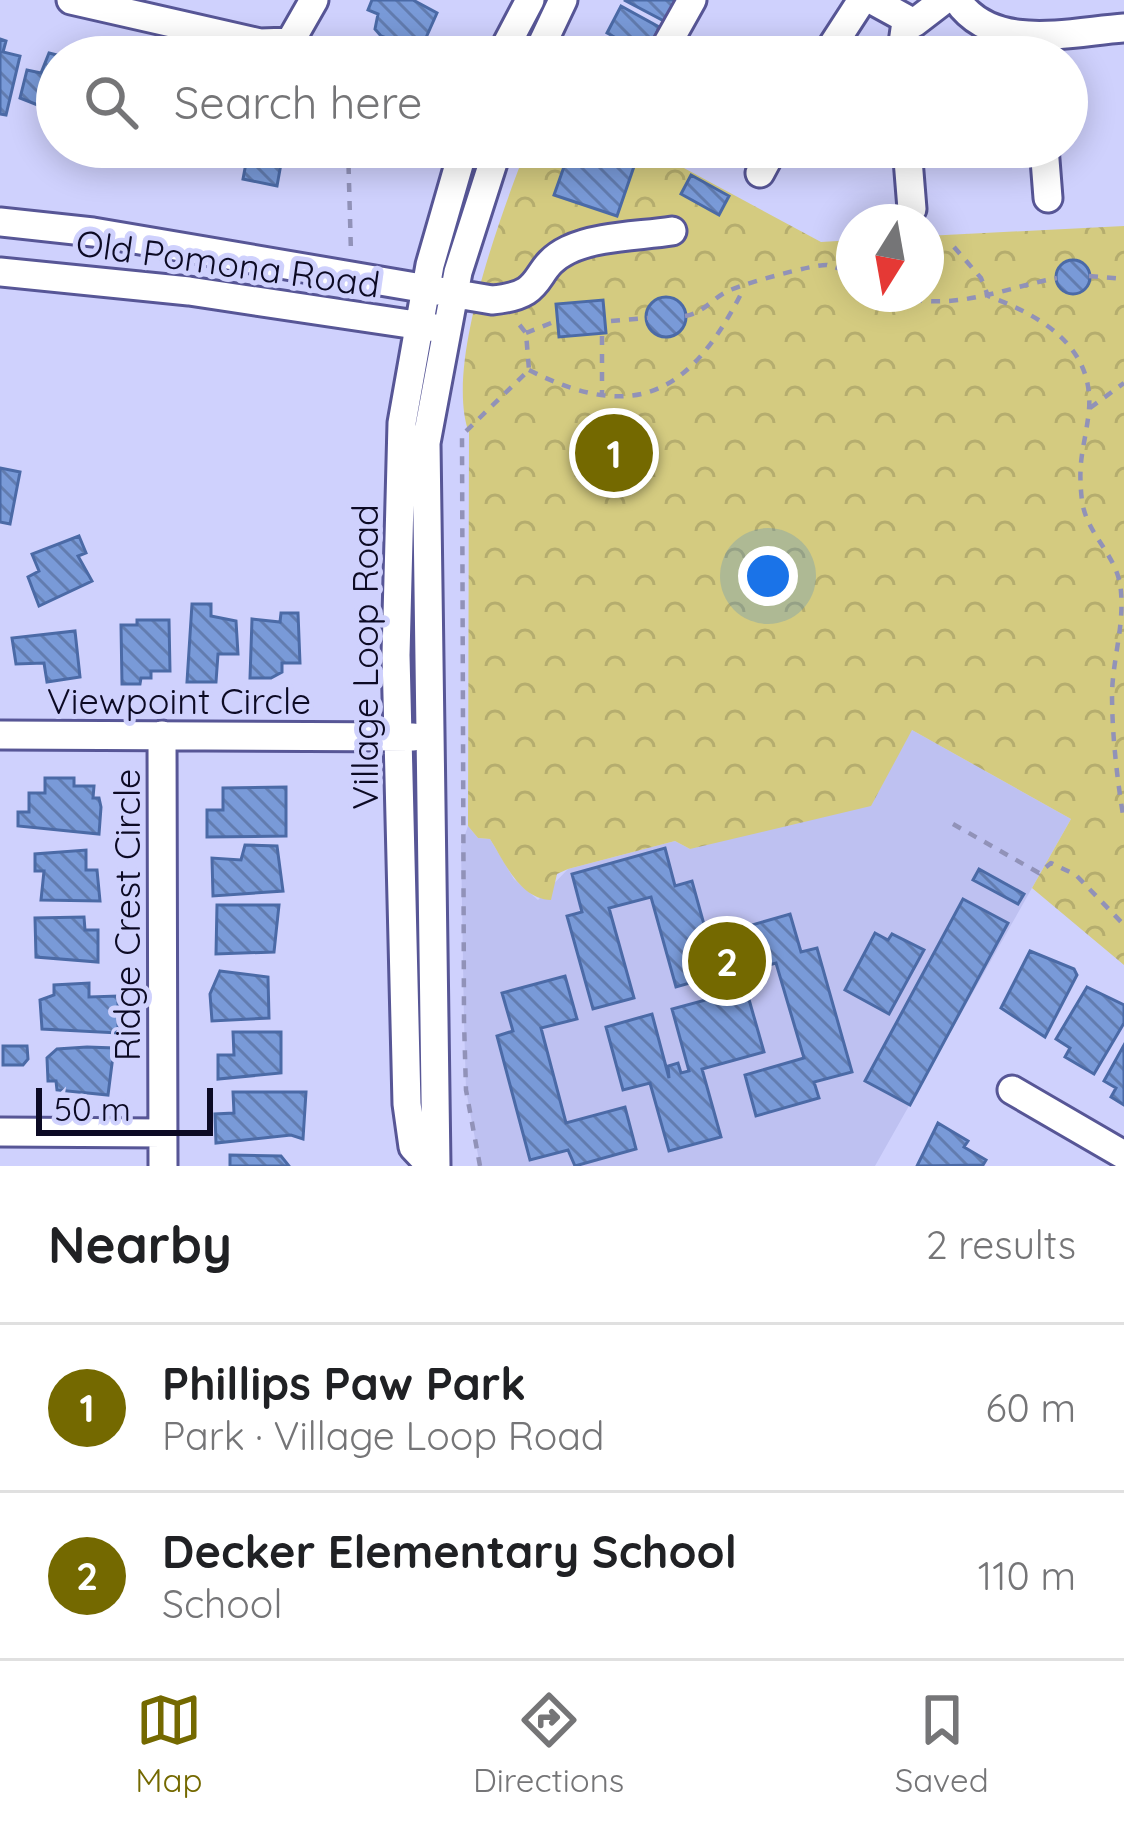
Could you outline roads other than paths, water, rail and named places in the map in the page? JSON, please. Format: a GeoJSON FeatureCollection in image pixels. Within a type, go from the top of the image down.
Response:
{"type":"FeatureCollection","features":[{"type":"Feature","properties":{"kind":"street"},"geometry":{"type":"LineString","coordinates":[[71,0],[229,36]]}},
{"type":"Feature","properties":{"kind":"street"},"geometry":{"type":"LineString","coordinates":[[293,36],[314,0]]}},
{"type":"Feature","properties":{"kind":"street"},"geometry":{"type":"LineString","coordinates":[[513,36],[530,0]]}},
{"type":"Feature","properties":{"kind":"street"},"geometry":{"type":"LineString","coordinates":[[546,36],[563,0]]}},
{"type":"Feature","properties":{"kind":"street"},"geometry":{"type":"LineString","coordinates":[[672,36],[692,0]]}},
{"type":"Feature","properties":{"kind":"street"},"geometry":{"type":"LineString","coordinates":[[839,36],[862,0]]}},
{"type":"Feature","properties":{"kind":"street"},"geometry":{"type":"LineString","coordinates":[[872,0],[906,22],[924,19],[944,0]]}},
{"type":"Feature","properties":{"kind":"street"},"geometry":{"type":"LineString","coordinates":[[957,0],[990,30],[1008,36]]}},
{"type":"Feature","properties":{"kind":"street"},"geometry":{"type":"LineString","coordinates":[[904,36],[906,22]]}},
{"type":"Feature","properties":{"kind":"street"},"geometry":{"type":"LineString","coordinates":[[1085,36],[1124,28]]}},
{"type":"Feature","properties":{"kind":"street","name":"Village Loop Road"},"geometry":{"type":"LineString","coordinates":[[433,1166],[426,443],[432,327],[425,290],[458,168]]}},
{"type":"Feature","properties":{"kind":"street","name":"Village Loop Road"},"geometry":{"type":"LineString","coordinates":[[433,1166],[412,1147],[406,1104],[398,737],[399,474],[432,327],[453,294],[492,168]]}},
{"type":"Feature","properties":{"kind":"street"},"geometry":{"type":"LineString","coordinates":[[760,172],[762,168]]}},
{"type":"Feature","properties":{"kind":"street"},"geometry":{"type":"LineString","coordinates":[[909,168],[913,204]]}},
{"type":"Feature","properties":{"kind":"street"},"geometry":{"type":"LineString","coordinates":[[1046,168],[1048,198]]}},
{"type":"Feature","properties":{"kind":"street","name":"Old Pomona Road"},"geometry":{"type":"LineString","coordinates":[[0,222],[93,232],[425,290],[520,298],[572,248],[672,231]]}},
{"type":"Feature","properties":{"kind":"street","name":"Old Pomona Road"},"geometry":{"type":"LineString","coordinates":[[0,272],[189,291],[432,327]]}},
{"type":"Feature","properties":{"kind":"street","name":"Viewpoint Circle"},"geometry":{"type":"LineString","coordinates":[[0,735],[430,738]]}},
{"type":"Feature","properties":{"kind":"street","name":"Ridge Crest Circle"},"geometry":{"type":"LineString","coordinates":[[162,735],[163,1166]]}},
{"type":"Feature","properties":{"kind":"street"},"geometry":{"type":"LineString","coordinates":[[1012,1090],[1124,1155]]}},
{"type":"Feature","properties":{"kind":"street"},"geometry":{"type":"LineString","coordinates":[[0,1132],[163,1133]]}},
{"type":"Feature","properties":{"kind":"place","name":"Phillips Paw Park"},"geometry":{"type":"Point","coordinates":[614,453]}},
{"type":"Feature","properties":{"kind":"place","name":"Decker Elementary School"},"geometry":{"type":"Point","coordinates":[727,961]}}]}
